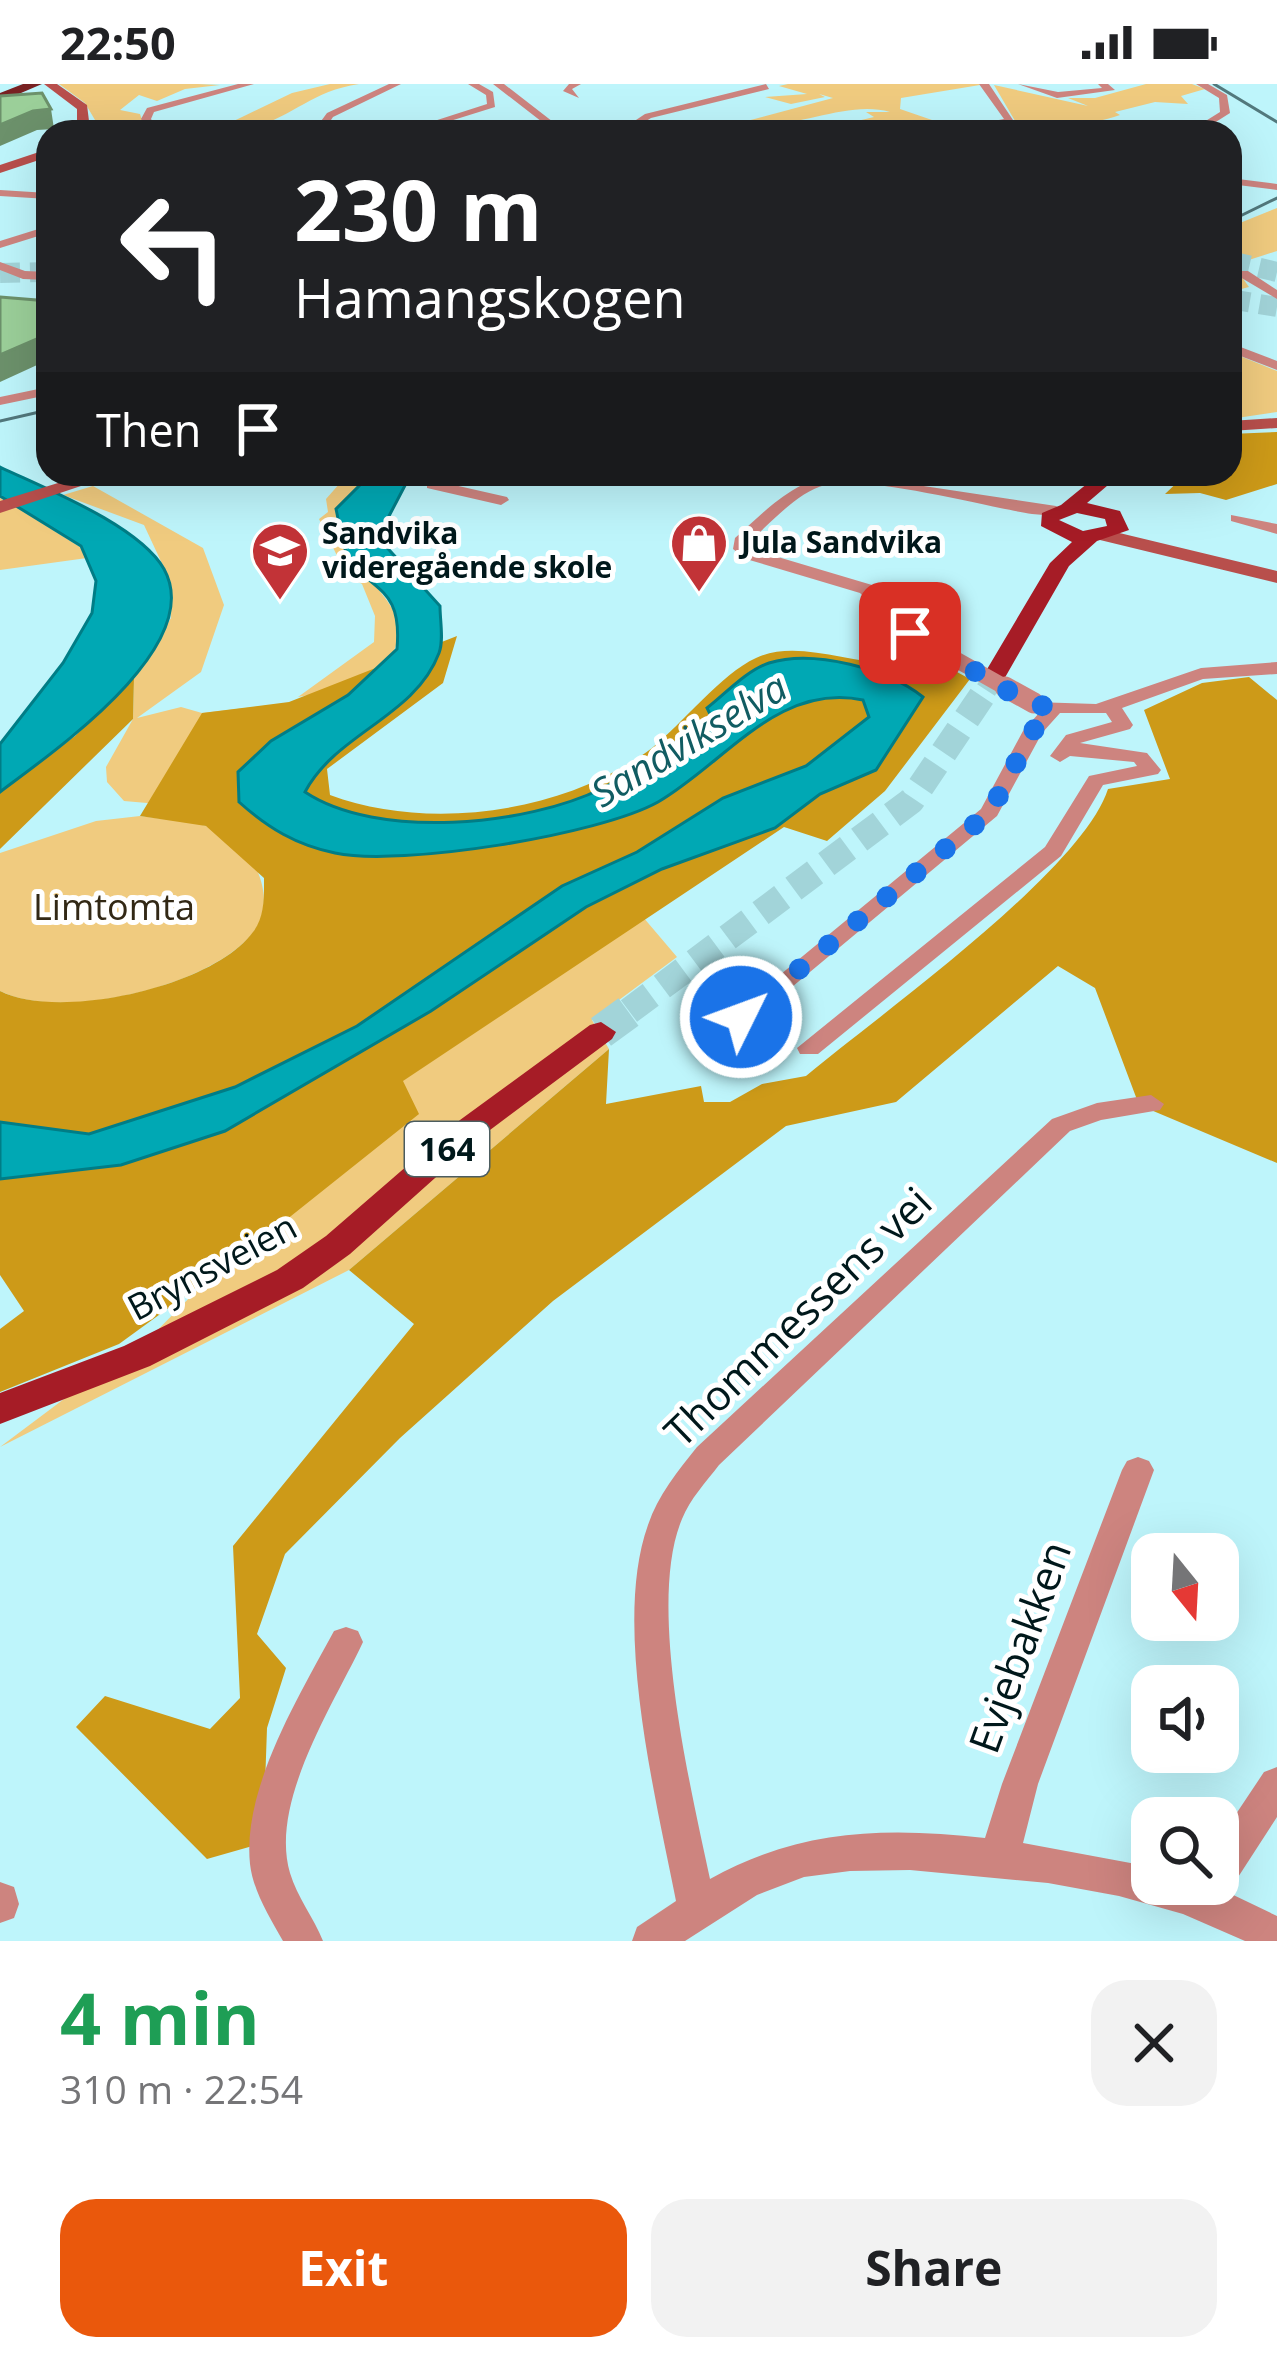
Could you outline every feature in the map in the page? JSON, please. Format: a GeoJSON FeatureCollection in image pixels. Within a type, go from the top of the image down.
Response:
{"type":"FeatureCollection","features":[{"type":"Feature","properties":{"kind":"highway"},"geometry":{"type":"LineString","coordinates":[[0,94],[17,84]]}},
{"type":"Feature","properties":{"kind":"highway"},"geometry":{"type":"LineString","coordinates":[[0,94],[35,84]]}},
{"type":"Feature","properties":{"kind":"main road"},"geometry":{"type":"LineString","coordinates":[[55,86],[82,107],[79,120]]}},
{"type":"Feature","properties":{"kind":"main road"},"geometry":{"type":"LineString","coordinates":[[0,167],[36,154]]}},
{"type":"Feature","properties":{"kind":"main road"},"geometry":{"type":"LineString","coordinates":[[1242,425],[1277,423]]}},
{"type":"Feature","properties":{"kind":"main road"},"geometry":{"type":"LineString","coordinates":[[0,507],[66,486]]}},
{"type":"Feature","properties":{"kind":"main road"},"geometry":{"type":"LineString","coordinates":[[1058,518],[1097,486]]}},
{"type":"Feature","properties":{"kind":"main road"},"geometry":{"type":"LineString","coordinates":[[995,676],[1060,563],[1106,528],[1108,486]]}},
{"type":"Feature","properties":{"kind":"main road"},"geometry":{"type":"LineString","coordinates":[[1058,518],[1277,578]]}},
{"type":"Feature","properties":{"kind":"main road"},"geometry":{"type":"LineString","coordinates":[[1058,518],[1106,528]]}},
{"type":"Feature","properties":{"kind":"main road"},"geometry":{"type":"LineString","coordinates":[[1058,518],[1060,563]]}},
{"type":"Feature","properties":{"kind":"main road","name":"Brynsveien"},"geometry":{"type":"LineString","coordinates":[[0,1428],[78,1382],[299,1273],[471,1128],[602,1032]]}},
{"type":"Feature","properties":{"kind":"main road","name":"Brynsveien"},"geometry":{"type":"LineString","coordinates":[[0,1409],[78,1382]]}},
{"type":"Feature","properties":{"kind":"street"},"geometry":{"type":"LineString","coordinates":[[326,120],[396,84]]}},
{"type":"Feature","properties":{"kind":"street"},"geometry":{"type":"LineString","coordinates":[[475,85],[494,84],[544,120]]}},
{"type":"Feature","properties":{"kind":"street"},"geometry":{"type":"LineString","coordinates":[[984,84],[1007,120]]}},
{"type":"Feature","properties":{"kind":"street"},"geometry":{"type":"LineString","coordinates":[[1023,84],[1069,96],[1110,90],[1103,84]]}},
{"type":"Feature","properties":{"kind":"street"},"geometry":{"type":"LineString","coordinates":[[1201,84],[1224,97],[1225,113],[1213,120]]}},
{"type":"Feature","properties":{"kind":"street"},"geometry":{"type":"LineString","coordinates":[[147,120],[150,110],[240,85]]}},
{"type":"Feature","properties":{"kind":"street"},"geometry":{"type":"LineString","coordinates":[[446,120],[488,108],[493,100],[475,85]]}},
{"type":"Feature","properties":{"kind":"street"},"geometry":{"type":"LineString","coordinates":[[641,120],[762,85]]}},
{"type":"Feature","properties":{"kind":"street"},"geometry":{"type":"LineString","coordinates":[[1242,183],[1277,187]]}},
{"type":"Feature","properties":{"kind":"street"},"geometry":{"type":"LineString","coordinates":[[0,193],[36,195]]}},
{"type":"Feature","properties":{"kind":"street"},"geometry":{"type":"LineString","coordinates":[[0,245],[36,233]]}},
{"type":"Feature","properties":{"kind":"street"},"geometry":{"type":"LineString","coordinates":[[0,266],[36,276]]}},
{"type":"Feature","properties":{"kind":"street"},"geometry":{"type":"LineString","coordinates":[[1244,274],[1277,295]]}},
{"type":"Feature","properties":{"kind":"street"},"geometry":{"type":"LineString","coordinates":[[1242,352],[1277,366]]}},
{"type":"Feature","properties":{"kind":"street"},"geometry":{"type":"LineString","coordinates":[[0,401],[36,394]]}},
{"type":"Feature","properties":{"kind":"street"},"geometry":{"type":"LineString","coordinates":[[435,486],[501,500]]}},
{"type":"Feature","properties":{"kind":"street"},"geometry":{"type":"LineString","coordinates":[[813,486],[739,546],[760,558],[866,589],[910,633],[1043,706],[1112,707],[1201,674],[1277,668]]}},
{"type":"Feature","properties":{"kind":"street"},"geometry":{"type":"LineString","coordinates":[[882,486],[1058,518]]}},
{"type":"Feature","properties":{"kind":"street"},"geometry":{"type":"LineString","coordinates":[[1237,518],[1277,529]]}},
{"type":"Feature","properties":{"kind":"street"},"geometry":{"type":"LineString","coordinates":[[741,1017],[990,812],[1043,706]]}},
{"type":"Feature","properties":{"kind":"street"},"geometry":{"type":"LineString","coordinates":[[809,1048],[1053,850],[1096,780],[1151,770],[1151,763],[1140,757],[1061,754],[1073,739],[1118,729],[1124,717],[1112,707]]}},
{"type":"Feature","properties":{"kind":"street","name":"Thommessens vei"},"geometry":{"type":"LineString","coordinates":[[697,1910],[655,1638],[661,1533],[680,1492],[708,1456],[1061,1125],[1078,1116],[1151,1104]]}},
{"type":"Feature","properties":{"kind":"street","name":"Evjebakken"},"geometry":{"type":"LineString","coordinates":[[1004,1861],[1004,1836],[1020,1784],[1138,1470]]}},
{"type":"Feature","properties":{"kind":"street"},"geometry":{"type":"LineString","coordinates":[[304,1941],[269,1865],[272,1833],[308,1714],[346,1642]]}},
{"type":"Feature","properties":{"kind":"street"},"geometry":{"type":"LineString","coordinates":[[1239,1841],[1277,1784]]}},
{"type":"Feature","properties":{"kind":"street"},"geometry":{"type":"LineString","coordinates":[[651,1941],[767,1872],[842,1851],[1004,1861],[1131,1877]]}},
{"type":"Feature","properties":{"kind":"street"},"geometry":{"type":"LineString","coordinates":[[1235,1905],[1277,1938]]}},
{"type":"Feature","properties":{"kind":"green space"},"geometry":{"type":"Polygon","coordinates":[[[59,84],[220,85],[185,89],[157,101],[139,95],[120,110],[140,114],[142,120],[95,120],[85,103],[59,84]]]}},
{"type":"Feature","properties":{"kind":"green space"},"geometry":{"type":"Polygon","coordinates":[[[330,84],[359,84],[321,95],[273,120],[236,120],[292,93],[330,84]]]}},
{"type":"Feature","properties":{"kind":"green space"},"geometry":{"type":"Polygon","coordinates":[[[1146,84],[1192,84],[1205,89],[1181,96],[1188,104],[1155,102],[1099,120],[1014,120],[994,85],[1088,106],[1068,98],[1095,98],[1146,84]]]}},
{"type":"Feature","properties":{"kind":"green space"},"geometry":{"type":"Polygon","coordinates":[[[980,85],[901,98],[900,109],[932,120],[861,120],[874,117],[866,112],[890,112],[872,109],[800,120],[750,120],[833,98],[819,94],[825,97],[791,104],[765,97],[807,94],[779,86],[980,85]]]}},
{"type":"Feature","properties":{"kind":"green space"},"geometry":{"type":"Polygon","coordinates":[[[1277,208],[1277,251],[1242,262],[1242,222],[1277,208]]]}},
{"type":"Feature","properties":{"kind":"green space"},"geometry":{"type":"Polygon","coordinates":[[[1242,357],[1277,371],[1277,412],[1242,417],[1242,357]]]}},
{"type":"Feature","properties":{"kind":"green space"},"geometry":{"type":"Polygon","coordinates":[[[93,486],[203,548],[224,605],[201,672],[137,718],[181,707],[202,713],[288,703],[205,808],[124,801],[107,782],[106,767],[133,719],[134,678],[171,618],[165,570],[144,525],[63,495],[93,486]]]}},
{"type":"Feature","properties":{"kind":"green space"},"geometry":{"type":"Polygon","coordinates":[[[337,486],[359,486],[336,510],[358,564],[394,611],[398,635],[376,683],[298,697],[374,642],[375,616],[362,584],[347,576],[319,519],[328,512],[326,499],[337,486]]]}},
{"type":"Feature","properties":{"kind":"green space"},"geometry":{"type":"Polygon","coordinates":[[[0,497],[80,547],[87,558],[0,570],[0,497]]]}},
{"type":"Feature","properties":{"kind":"green space","name":"Limtomta"},"geometry":{"type":"Polygon","coordinates":[[[140,816],[213,828],[245,851],[263,892],[260,921],[252,934],[203,970],[132,994],[59,1003],[0,991],[0,853],[96,821],[140,816]]]}},
{"type":"Feature","properties":{"kind":"green space"},"geometry":{"type":"Polygon","coordinates":[[[643,917],[677,957],[592,1020],[609,1049],[349,1270],[0,1447],[72,1393],[111,1377],[212,1275],[418,1114],[402,1081],[643,917]]]}},
{"type":"Feature","properties":{"kind":"shaded area"},"geometry":{"type":"Polygon","coordinates":[[[1277,432],[1277,484],[1226,500],[1200,493],[1165,494],[1173,486],[1242,486],[1242,433],[1277,432]]]}},
{"type":"Feature","properties":{"kind":"shaded area"},"geometry":{"type":"Polygon","coordinates":[[[457,636],[443,683],[327,769],[330,795],[369,806],[453,814],[496,810],[579,788],[652,748],[729,675],[772,653],[806,651],[891,663],[927,656],[970,679],[885,791],[827,841],[784,827],[403,1081],[419,1114],[251,1248],[119,1344],[0,1392],[0,1329],[24,1311],[0,1275],[0,1179],[121,1165],[350,1029],[235,1088],[89,1134],[0,1122],[0,991],[26,999],[95,1000],[171,983],[233,952],[260,920],[264,878],[206,826],[140,816],[202,713],[289,702],[457,636]]]}},
{"type":"Feature","properties":{"kind":"shaded area"},"geometry":{"type":"Polygon","coordinates":[[[1249,677],[1277,700],[1277,1163],[1139,1105],[1095,988],[1058,966],[896,1102],[786,1126],[553,1301],[400,1438],[285,1554],[257,1634],[286,1668],[267,1728],[263,1843],[207,1859],[76,1727],[105,1696],[210,1729],[240,1698],[233,1546],[414,1324],[349,1270],[609,1049],[606,1104],[701,1086],[704,1102],[730,1102],[762,1084],[806,1076],[1020,900],[1091,822],[1108,789],[1170,779],[1144,710],[1202,683],[1249,677]]]}},
{"type":"Feature","properties":{"kind":"shaded area"},"geometry":{"type":"Polygon","coordinates":[[[134,678],[133,719],[0,849],[0,792],[75,736],[134,678]]]}},
{"type":"Feature","properties":{"kind":"water"},"geometry":{"type":"Polygon","coordinates":[[[0,467],[113,523],[152,553],[164,569],[171,599],[164,631],[117,695],[0,792],[0,744],[63,663],[92,613],[96,581],[81,546],[0,496],[0,467]]]}},
{"type":"Feature","properties":{"kind":"water","name":"Sandvikselva"},"geometry":{"type":"Polygon","coordinates":[[[359,486],[405,486],[382,542],[440,606],[441,642],[428,675],[412,693],[336,754],[305,792],[335,807],[371,817],[452,822],[494,819],[571,801],[645,763],[711,716],[707,708],[736,683],[769,663],[787,659],[850,664],[891,678],[923,697],[876,770],[820,794],[775,828],[662,869],[586,907],[431,1011],[225,1131],[121,1165],[0,1179],[0,1122],[89,1134],[235,1087],[357,1026],[562,886],[637,852],[723,798],[806,766],[869,717],[863,700],[805,703],[754,730],[658,802],[592,826],[547,836],[405,856],[335,853],[295,840],[239,802],[238,772],[271,741],[348,695],[397,649],[389,599],[345,549],[336,509],[359,486]]]}},
{"type":"Feature","properties":{"kind":"building"},"geometry":{"type":"Polygon","coordinates":[[[42,93],[51,109],[0,125],[0,96],[42,93]]]}},
{"type":"Feature","properties":{"kind":"building"},"geometry":{"type":"Polygon","coordinates":[[[0,297],[36,300],[36,339],[0,355],[0,297]]]}},
{"type":"Feature","properties":{"kind":"tunnel"},"geometry":{"type":"LineString","coordinates":[[1242,264],[1277,272]]}},
{"type":"Feature","properties":{"kind":"tunnel"},"geometry":{"type":"LineString","coordinates":[[0,273],[36,272]]}},
{"type":"Feature","properties":{"kind":"tunnel"},"geometry":{"type":"LineString","coordinates":[[1242,301],[1277,307]]}},
{"type":"Feature","properties":{"kind":"tunnel"},"geometry":{"type":"LineString","coordinates":[[987,689],[995,676]]}},
{"type":"Feature","properties":{"kind":"tunnel"},"geometry":{"type":"LineString","coordinates":[[629,1011],[911,801],[987,689]]}},
{"type":"Feature","properties":{"kind":"tunnel"},"geometry":{"type":"LineString","coordinates":[[601,1032],[634,1008]]}},
{"type":"Feature","properties":{"kind":"railway"},"geometry":{"type":"LineString","coordinates":[[1214,84],[1277,122]]}},
{"type":"Feature","properties":{"kind":"railway"},"geometry":{"type":"LineString","coordinates":[[1242,215],[1277,198]]}},
{"type":"Feature","properties":{"kind":"railway"},"geometry":{"type":"LineString","coordinates":[[0,421],[36,413]]}},
{"type":"Feature","properties":{"kind":"place","name":"Jula Sandvika"},"geometry":{"type":"Point","coordinates":[699,594]}},
{"type":"Feature","properties":{"kind":"place","name":"Sandvika videregående skole"},"geometry":{"type":"Point","coordinates":[280,602]}},
{"type":"Feature","properties":{"kind":"route"},"geometry":{"type":"LineString","coordinates":[[741,1017],[990,812],[1033,731],[1052,709],[1020,698],[910,633]]}}]}
